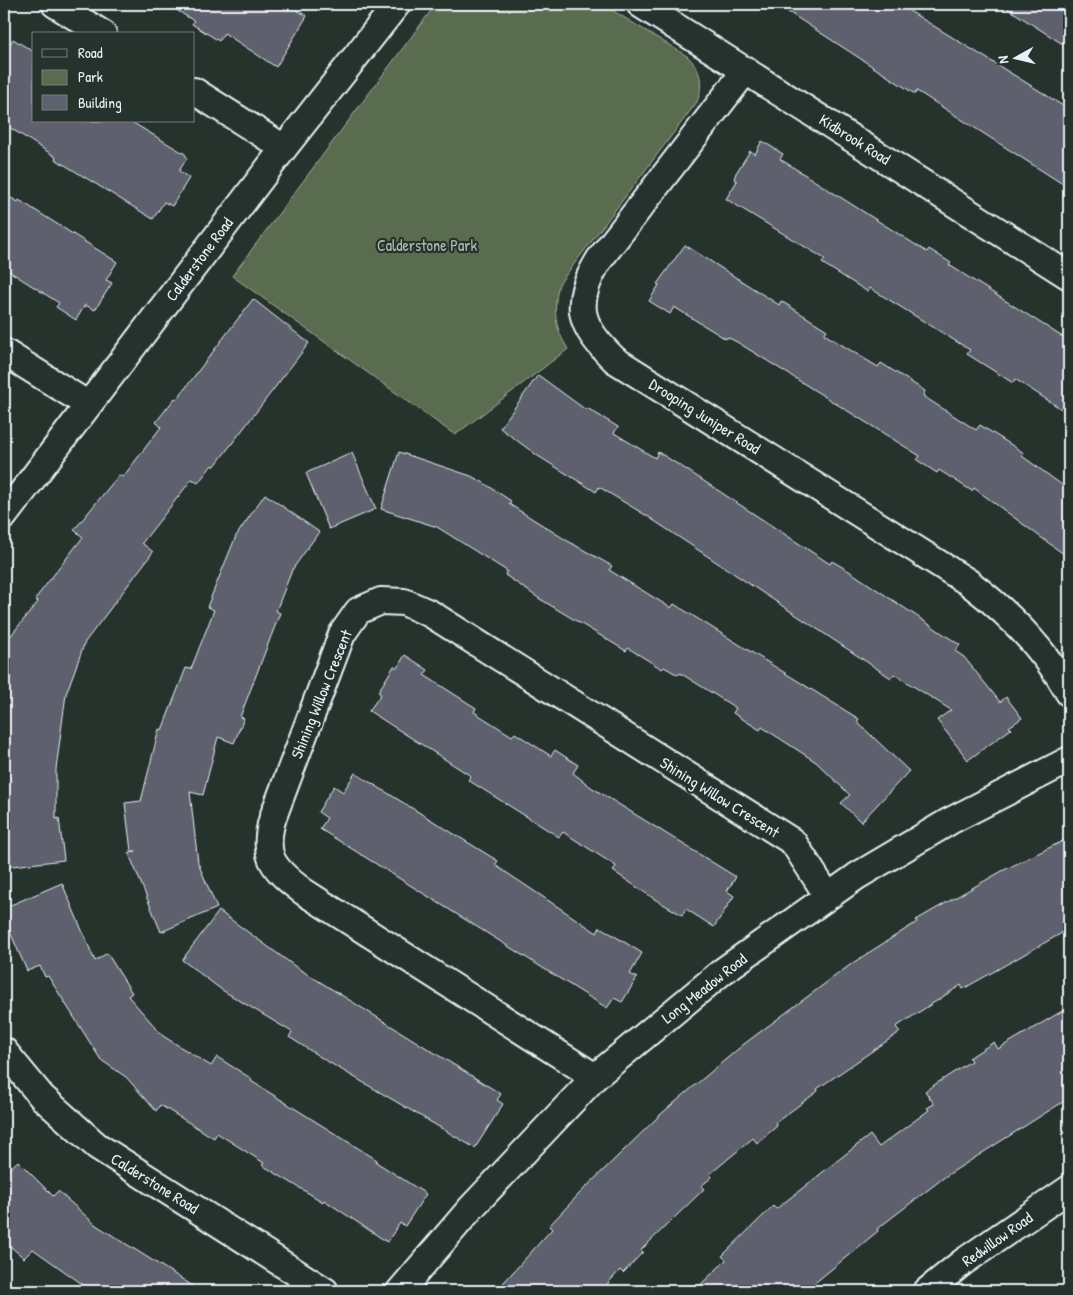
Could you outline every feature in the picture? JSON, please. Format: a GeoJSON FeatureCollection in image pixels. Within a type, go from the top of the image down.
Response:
{"type":"FeatureCollection","features":[{"type":"Feature","properties":{"kind":"street"},"geometry":{"type":"LineString","coordinates":[[55,4],[100,32]]}},
{"type":"Feature","properties":{"kind":"street","name":"Calderstone Road"},"geometry":{"type":"LineString","coordinates":[[4,516],[87,404],[397,4]]}},
{"type":"Feature","properties":{"kind":"street","name":"Kidbrook Road"},"geometry":{"type":"LineString","coordinates":[[640,4],[1069,276]]}},
{"type":"Feature","properties":{"kind":"street","name":"Drooping Juniper Road"},"geometry":{"type":"LineString","coordinates":[[746,70],[599,260],[588,278],[583,300],[583,322],[597,343],[615,360],[968,582],[991,599],[1027,634],[1056,668],[1069,693]]}},
{"type":"Feature","properties":{"kind":"street"},"geometry":{"type":"LineString","coordinates":[[195,91],[284,148]]}},
{"type":"Feature","properties":{"kind":"street"},"geometry":{"type":"LineString","coordinates":[[4,352],[87,404]]}},
{"type":"Feature","properties":{"kind":"street","name":"Shining Willow Crescent"},"geometry":{"type":"LineString","coordinates":[[595,1077],[304,892],[284,877],[270,858],[266,838],[273,817],[342,634],[358,611],[381,601],[404,602],[431,614],[793,842],[828,895]]}},
{"type":"Feature","properties":{"kind":"street","name":"Long Meadow Road"},"geometry":{"type":"LineString","coordinates":[[400,1291],[471,1208],[595,1077],[723,972],[828,895],[950,822],[1069,760]]}},
{"type":"Feature","properties":{"kind":"street","name":"Calderstone Road"},"geometry":{"type":"LineString","coordinates":[[4,1051],[42,1097],[97,1146],[325,1291]]}},
{"type":"Feature","properties":{"kind":"street","name":"Redwillow Road"},"geometry":{"type":"LineString","coordinates":[[927,1291],[963,1262],[1069,1189]]}},
{"type":"Feature","properties":{"kind":"green space","name":"Calderstone Park"},"geometry":{"type":"Polygon","coordinates":[[[436,4],[602,4],[687,56],[695,66],[701,83],[697,102],[559,284],[556,301],[557,325],[568,349],[455,435],[232,276],[436,4]]]}},
{"type":"Feature","properties":{"kind":"building"},"geometry":{"type":"Polygon","coordinates":[[[167,4],[287,4],[307,16],[276,67],[224,33],[219,41],[192,24],[194,21],[167,4]]]}},
{"type":"Feature","properties":{"kind":"building"},"geometry":{"type":"Polygon","coordinates":[[[776,4],[898,4],[1043,93],[1069,110],[1069,188],[917,91],[915,94],[776,4]]]}},
{"type":"Feature","properties":{"kind":"building"},"geometry":{"type":"Polygon","coordinates":[[[1001,4],[1069,4],[1069,48],[1036,27],[1001,4]]]}},
{"type":"Feature","properties":{"kind":"building"},"geometry":{"type":"Polygon","coordinates":[[[13,39],[32,51],[32,122],[132,122],[185,154],[187,158],[179,171],[189,178],[172,206],[164,202],[153,219],[55,159],[56,157],[4,124],[4,54],[13,39]]]}},
{"type":"Feature","properties":{"kind":"building"},"geometry":{"type":"Polygon","coordinates":[[[762,141],[783,154],[780,159],[927,252],[929,249],[951,263],[949,265],[1069,341],[1069,414],[1015,379],[1013,383],[967,354],[970,350],[870,288],[868,292],[822,263],[825,259],[726,199],[737,181],[734,179],[736,173],[750,151],[755,154],[762,141]]]}},
{"type":"Feature","properties":{"kind":"building"},"geometry":{"type":"Polygon","coordinates":[[[4,194],[18,202],[19,200],[117,262],[106,280],[112,283],[95,310],[85,305],[76,320],[56,307],[59,303],[4,268],[4,194]]]}},
{"type":"Feature","properties":{"kind":"building"},"geometry":{"type":"Polygon","coordinates":[[[685,245],[779,305],[781,301],[827,330],[824,334],[878,367],[881,363],[925,391],[923,396],[976,430],[980,425],[1024,453],[1022,456],[1069,490],[1069,558],[974,488],[972,491],[939,470],[937,473],[917,460],[920,456],[737,342],[727,337],[726,339],[674,307],[670,314],[649,301],[659,285],[657,284],[685,245]]]}},
{"type":"Feature","properties":{"kind":"building"},"geometry":{"type":"Polygon","coordinates":[[[253,299],[309,343],[214,467],[212,465],[198,483],[192,479],[142,543],[153,552],[85,642],[66,694],[56,769],[56,819],[59,818],[64,860],[4,867],[4,708],[11,671],[8,670],[11,662],[4,660],[4,644],[38,602],[35,599],[83,537],[74,530],[119,475],[123,477],[161,427],[156,422],[175,398],[177,399],[253,299]]]}},
{"type":"Feature","properties":{"kind":"building"},"geometry":{"type":"Polygon","coordinates":[[[538,375],[586,410],[587,408],[618,427],[614,433],[655,458],[658,452],[830,564],[832,561],[849,571],[960,645],[955,651],[964,657],[1000,702],[1006,697],[1022,718],[1009,727],[1011,729],[968,760],[937,720],[951,710],[894,674],[891,678],[647,516],[599,487],[596,492],[538,456],[500,428],[538,375]]]}},
{"type":"Feature","properties":{"kind":"building"},"geometry":{"type":"Polygon","coordinates":[[[399,452],[471,476],[484,483],[511,501],[509,504],[612,566],[609,570],[671,608],[674,604],[859,719],[857,722],[909,771],[861,822],[841,803],[850,795],[816,762],[762,727],[760,730],[733,713],[736,708],[680,673],[678,675],[664,667],[662,669],[628,648],[626,651],[540,599],[505,575],[507,571],[437,527],[381,509],[399,452]]]}},
{"type":"Feature","properties":{"kind":"building"},"geometry":{"type":"Polygon","coordinates":[[[352,453],[376,509],[329,529],[306,473],[352,453]]]}},
{"type":"Feature","properties":{"kind":"building"},"geometry":{"type":"Polygon","coordinates":[[[265,494],[319,532],[292,570],[276,611],[280,613],[240,717],[244,718],[234,743],[218,737],[203,795],[190,792],[198,863],[217,908],[161,932],[129,854],[136,851],[131,851],[125,803],[141,801],[159,729],[162,730],[186,668],[191,669],[214,610],[207,607],[236,536],[265,494]]]}},
{"type":"Feature","properties":{"kind":"building"},"geometry":{"type":"Polygon","coordinates":[[[405,655],[428,670],[424,675],[476,708],[474,712],[512,736],[515,733],[551,756],[555,750],[578,765],[573,773],[591,787],[736,877],[727,891],[734,896],[714,927],[686,909],[682,915],[656,900],[613,871],[616,866],[563,832],[559,837],[468,780],[471,776],[369,711],[381,694],[378,692],[394,666],[397,668],[405,655]]]}},
{"type":"Feature","properties":{"kind":"building"},"geometry":{"type":"Polygon","coordinates":[[[355,773],[498,861],[495,865],[597,933],[600,927],[642,953],[630,974],[637,978],[622,1002],[614,998],[607,1008],[320,829],[327,818],[318,812],[334,786],[343,792],[355,773]]]}},
{"type":"Feature","properties":{"kind":"building"},"geometry":{"type":"Polygon","coordinates":[[[1069,838],[1069,929],[963,989],[961,985],[896,1027],[900,1032],[817,1089],[818,1091],[775,1123],[777,1126],[757,1143],[753,1138],[710,1174],[712,1177],[701,1186],[704,1189],[641,1250],[643,1252],[623,1273],[620,1270],[601,1291],[496,1291],[552,1229],[549,1226],[580,1193],[661,1114],[744,1044],[854,962],[917,922],[916,920],[1002,871],[1069,838]]]}},
{"type":"Feature","properties":{"kind":"building"},"geometry":{"type":"Polygon","coordinates":[[[62,883],[95,961],[107,953],[132,993],[128,996],[163,1036],[211,1066],[217,1057],[252,1079],[251,1081],[377,1160],[376,1162],[426,1194],[405,1226],[400,1223],[387,1242],[324,1200],[323,1202],[262,1165],[264,1163],[217,1133],[214,1138],[160,1105],[156,1111],[126,1077],[101,1060],[48,976],[45,977],[40,966],[27,971],[4,918],[4,908],[62,883]]]}},
{"type":"Feature","properties":{"kind":"building"},"geometry":{"type":"Polygon","coordinates":[[[219,911],[296,967],[501,1094],[497,1100],[503,1104],[475,1148],[289,1037],[292,1032],[222,990],[182,960],[219,911]]]}},
{"type":"Feature","properties":{"kind":"building"},"geometry":{"type":"Polygon","coordinates":[[[1069,1007],[1069,1098],[946,1176],[877,1229],[878,1231],[805,1291],[694,1291],[726,1260],[722,1256],[773,1206],[776,1209],[870,1135],[879,1147],[929,1110],[927,1108],[934,1104],[925,1091],[971,1061],[969,1058],[994,1042],[998,1049],[1069,1007]]]}},
{"type":"Feature","properties":{"kind":"building"},"geometry":{"type":"Polygon","coordinates":[[[18,1161],[53,1196],[58,1191],[96,1225],[201,1291],[92,1291],[33,1249],[24,1258],[4,1241],[4,1174],[18,1161]]]}}]}
